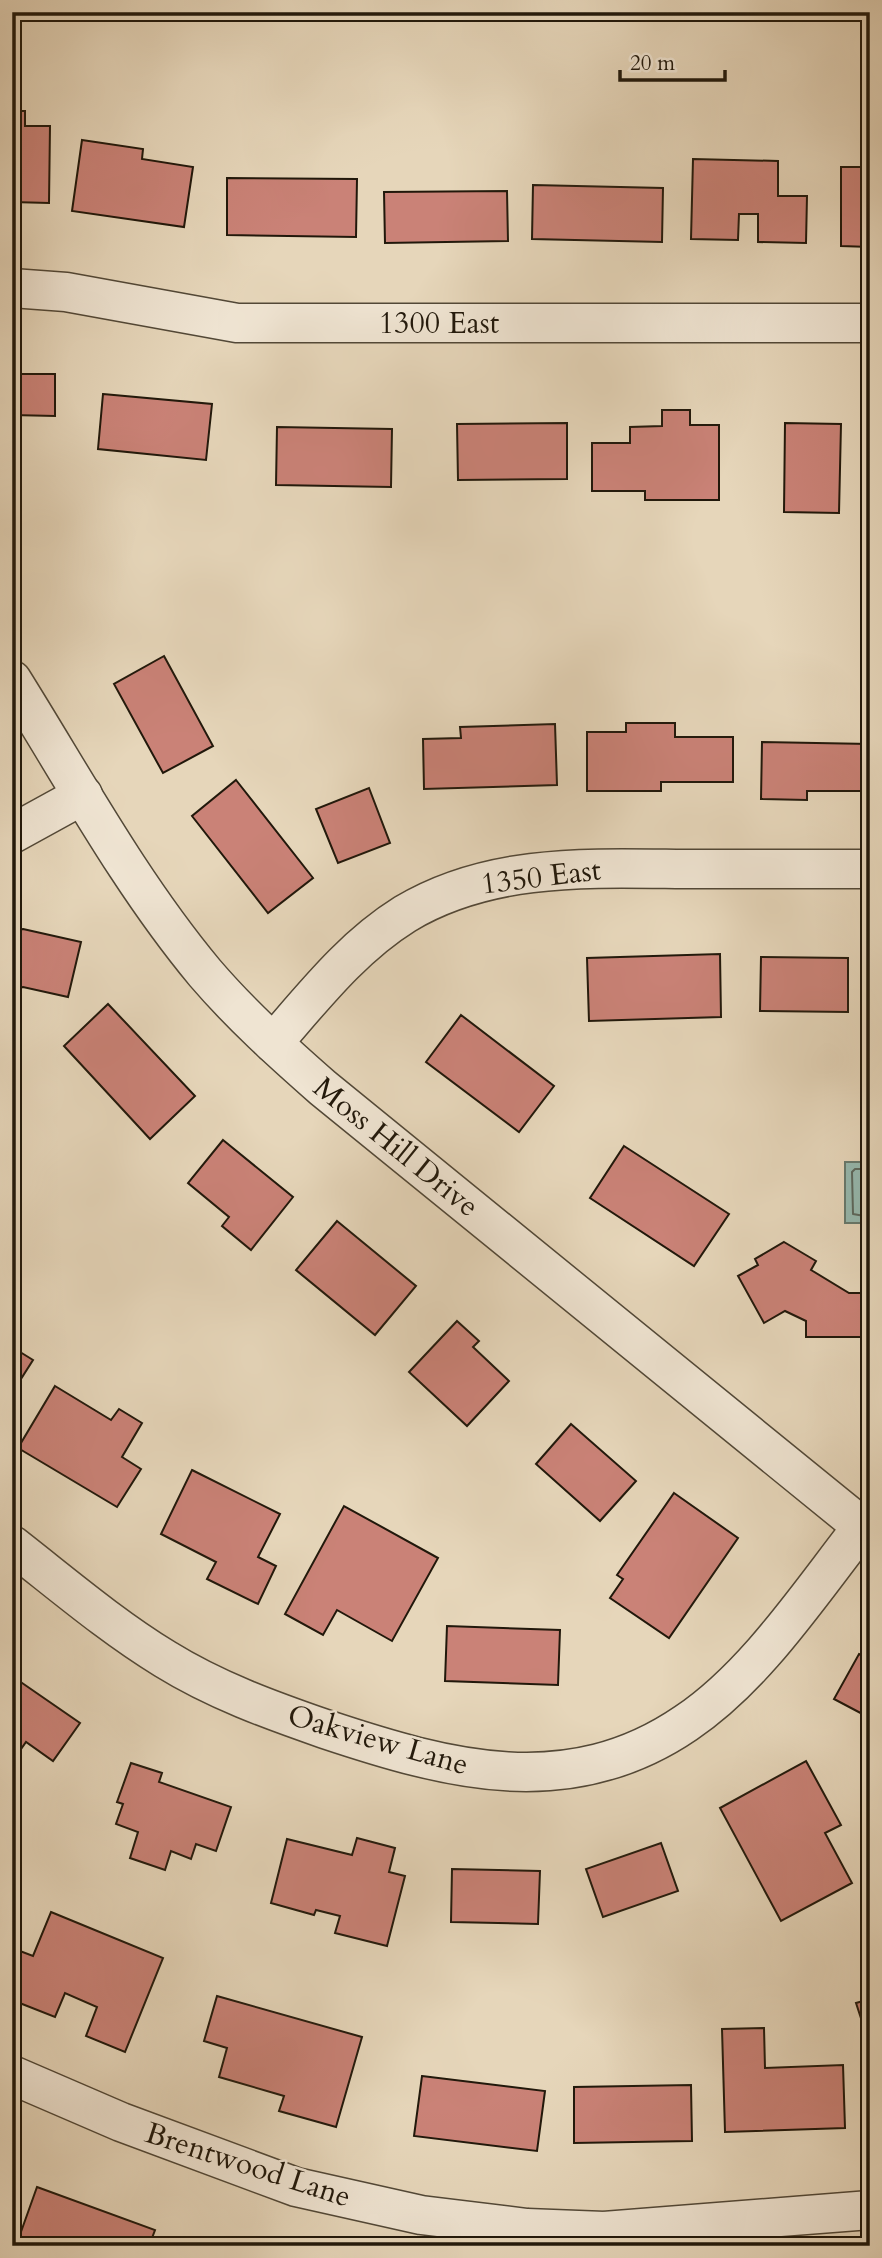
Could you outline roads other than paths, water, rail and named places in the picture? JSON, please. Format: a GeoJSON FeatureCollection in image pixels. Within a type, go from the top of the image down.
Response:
{"type":"FeatureCollection","features":[{"type":"Feature","properties":{"kind":"street","name":"1300 East"},"geometry":{"type":"LineString","coordinates":[[12,288],[66,292],[237,323],[870,323]]}},
{"type":"Feature","properties":{"kind":"street","name":"Moss Hill Drive"},"geometry":{"type":"LineString","coordinates":[[12,680],[171,930],[207,975],[273,1043],[323,1088],[866,1530]]}},
{"type":"Feature","properties":{"kind":"street"},"geometry":{"type":"LineString","coordinates":[[12,834],[83,795]]}},
{"type":"Feature","properties":{"kind":"street","name":"1350 East"},"geometry":{"type":"LineString","coordinates":[[273,1043],[335,971],[366,942],[404,915],[441,895],[478,882],[583,868],[870,869]]}},
{"type":"Feature","properties":{"kind":"street","name":"Oakview Lane"},"geometry":{"type":"LineString","coordinates":[[12,1545],[127,1634],[166,1660],[240,1698],[436,1764],[525,1772],[587,1765],[623,1754],[684,1725],[711,1706],[757,1658],[866,1530]]}},
{"type":"Feature","properties":{"kind":"street","name":"Brentwood Lane"},"geometry":{"type":"LineString","coordinates":[[12,2075],[121,2122],[296,2187],[421,2216],[527,2228],[604,2231],[870,2210]]}},
{"type":"Feature","properties":{"kind":"water"},"geometry":{"type":"Polygon","coordinates":[[[845,1162],[870,1162],[870,1223],[845,1223],[845,1162]]]}}]}
